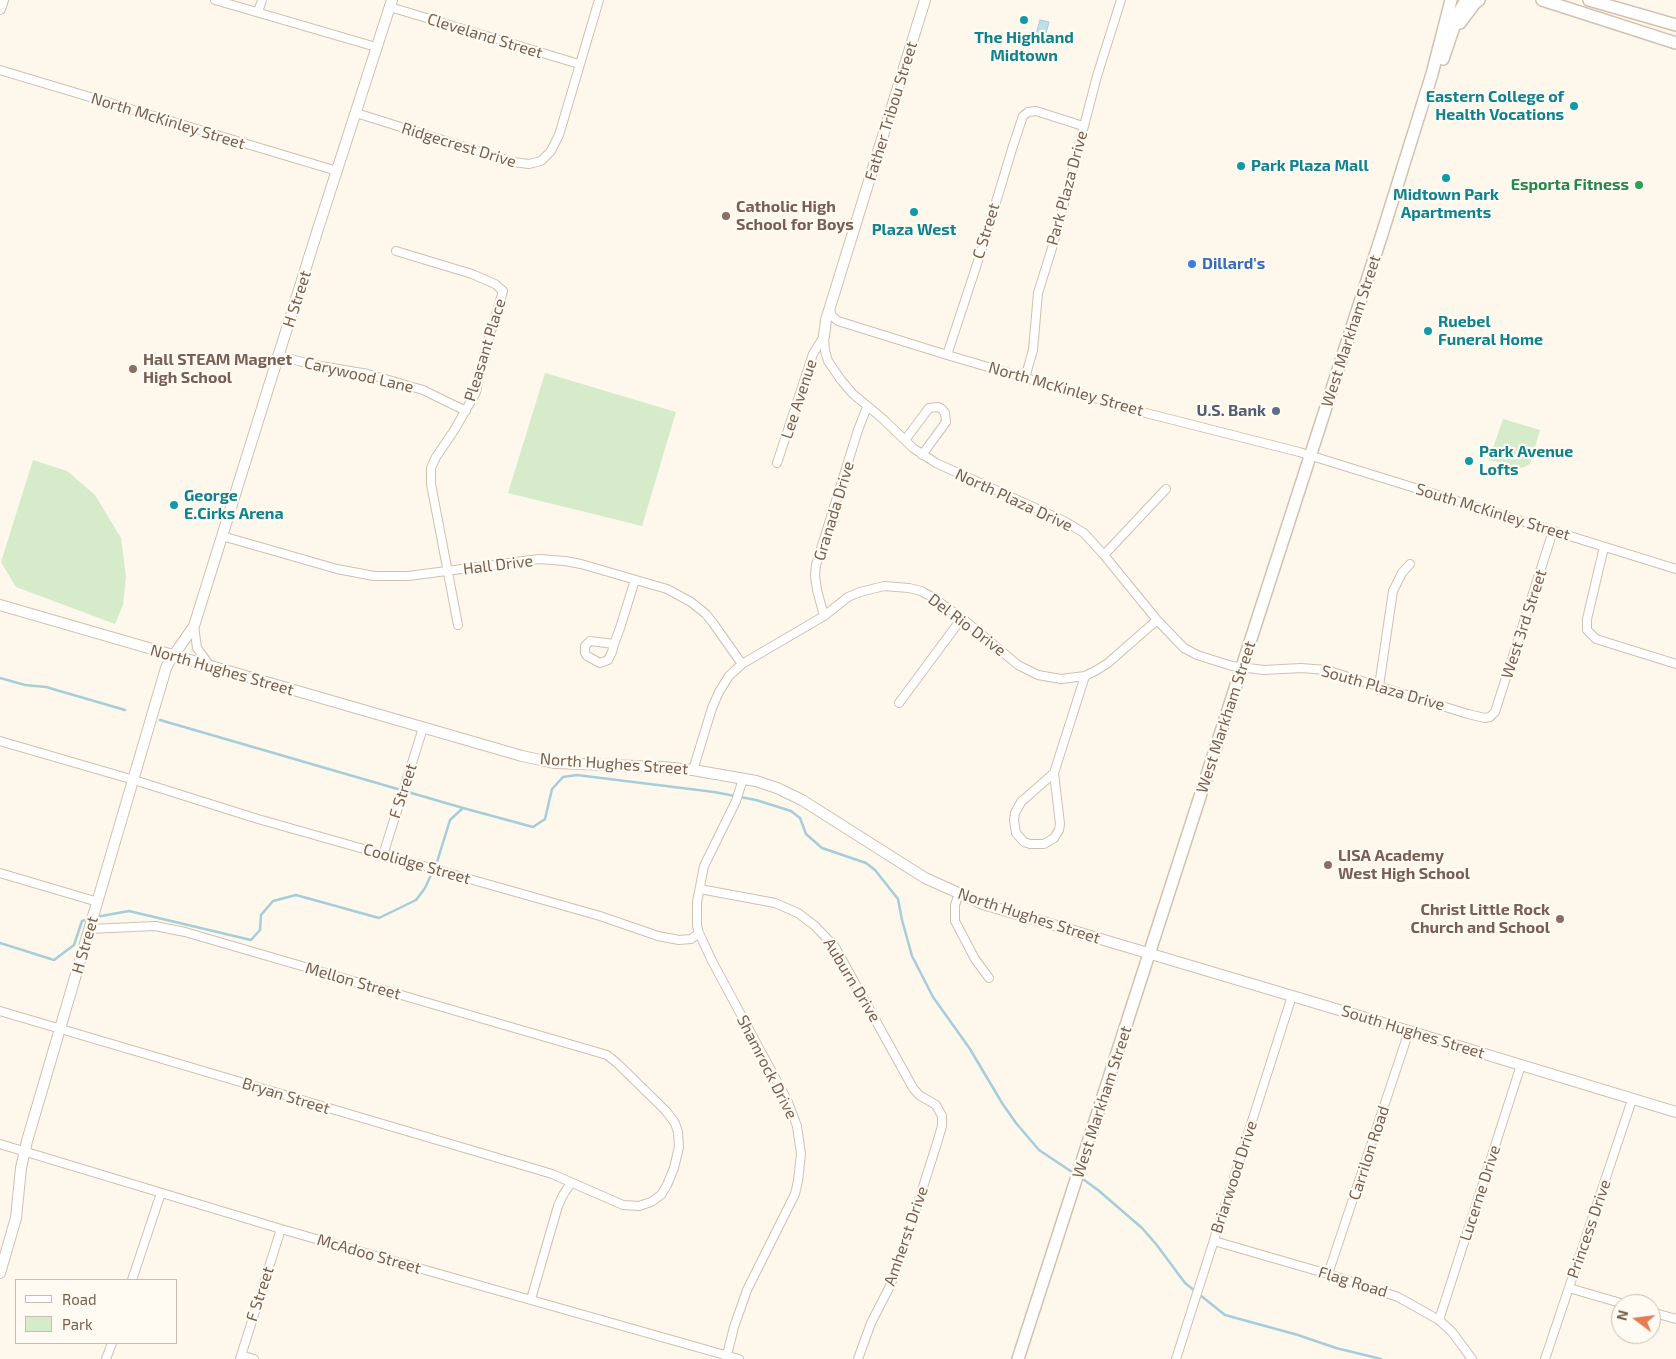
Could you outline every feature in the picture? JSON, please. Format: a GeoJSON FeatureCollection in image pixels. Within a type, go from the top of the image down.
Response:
{"type":"FeatureCollection","features":[{"type":"Feature","properties":{"kind":"main road","name":"West Markham Street"},"geometry":{"type":"LineString","coordinates":[[1018,1359],[1382,235],[1432,74],[1451,0]]}},
{"type":"Feature","properties":{"kind":"main road","name":"West Markham Street"},"geometry":{"type":"LineString","coordinates":[[1432,74],[1443,60],[1459,12],[1466,0]]}},
{"type":"Feature","properties":{"kind":"main road"},"geometry":{"type":"LineString","coordinates":[[1451,37],[1475,2],[1479,0]]}},
{"type":"Feature","properties":{"kind":"main road"},"geometry":{"type":"LineString","coordinates":[[1542,0],[1676,43]]}},
{"type":"Feature","properties":{"kind":"main road"},"geometry":{"type":"LineString","coordinates":[[1593,1],[1676,25]]}},
{"type":"Feature","properties":{"kind":"street"},"geometry":{"type":"LineString","coordinates":[[0,10],[3,0]]}},
{"type":"Feature","properties":{"kind":"street"},"geometry":{"type":"LineString","coordinates":[[215,0],[376,47]]}},
{"type":"Feature","properties":{"kind":"street"},"geometry":{"type":"LineString","coordinates":[[258,12],[262,0]]}},
{"type":"Feature","properties":{"kind":"street","name":"Ridgecrest Drive"},"geometry":{"type":"LineString","coordinates":[[356,113],[513,162],[534,163],[547,156],[555,144],[599,0]]}},
{"type":"Feature","properties":{"kind":"street","name":"Father Tribou Street"},"geometry":{"type":"LineString","coordinates":[[824,336],[825,326],[925,0]]}},
{"type":"Feature","properties":{"kind":"street","name":"Park Plaza Drive"},"geometry":{"type":"LineString","coordinates":[[1025,378],[1033,350],[1038,294],[1053,244],[1083,126],[1121,0]]}},
{"type":"Feature","properties":{"kind":"street","name":"Cleveland Street"},"geometry":{"type":"LineString","coordinates":[[391,4],[580,64]]}},
{"type":"Feature","properties":{"kind":"street","name":"H Street"},"geometry":{"type":"LineString","coordinates":[[0,1273],[14,1226],[25,1151],[166,668],[194,626],[391,4]]}},
{"type":"Feature","properties":{"kind":"street","name":"North McKinley Street"},"geometry":{"type":"LineString","coordinates":[[0,70],[337,171]]}},
{"type":"Feature","properties":{"kind":"street","name":"C Street"},"geometry":{"type":"LineString","coordinates":[[947,355],[1024,116],[1031,111],[1083,126]]}},
{"type":"Feature","properties":{"kind":"street","name":"Pleasant Place"},"geometry":{"type":"LineString","coordinates":[[396,251],[472,274],[495,284],[503,291],[483,358],[476,392],[431,468],[432,484],[458,625]]}},
{"type":"Feature","properties":{"kind":"street","name":"North McKinley Street"},"geometry":{"type":"LineString","coordinates":[[830,310],[832,316],[838,321],[947,355],[1146,413],[1310,456]]}},
{"type":"Feature","properties":{"kind":"street","name":"North Plaza Drive"},"geometry":{"type":"LineString","coordinates":[[824,336],[825,351],[834,371],[853,394],[922,455],[948,469],[1073,526],[1093,541],[1157,620],[1184,648],[1197,655],[1242,668]]}},
{"type":"Feature","properties":{"kind":"street","name":"Lee Avenue"},"geometry":{"type":"LineString","coordinates":[[777,463],[813,354],[824,336]]}},
{"type":"Feature","properties":{"kind":"street","name":"Carywood Lane"},"geometry":{"type":"LineString","coordinates":[[278,356],[315,366],[358,372],[423,390],[466,411]]}},
{"type":"Feature","properties":{"kind":"street","name":"Granada Drive"},"geometry":{"type":"LineString","coordinates":[[824,616],[817,590],[816,564],[867,407]]}},
{"type":"Feature","properties":{"kind":"street"},"geometry":{"type":"LineString","coordinates":[[905,440],[929,408],[938,407],[945,413],[946,422],[922,455]]}},
{"type":"Feature","properties":{"kind":"street","name":"South McKinley Street"},"geometry":{"type":"LineString","coordinates":[[1310,456],[1676,569]]}},
{"type":"Feature","properties":{"kind":"street"},"geometry":{"type":"LineString","coordinates":[[1104,554],[1166,489]]}},
{"type":"Feature","properties":{"kind":"street","name":"West 3rd Street"},"geometry":{"type":"LineString","coordinates":[[1492,716],[1495,712],[1554,531]]}},
{"type":"Feature","properties":{"kind":"street","name":"Hall Drive"},"geometry":{"type":"LineString","coordinates":[[222,536],[337,569],[374,576],[398,577],[552,559],[581,564],[667,588],[698,606],[713,622],[742,664]]}},
{"type":"Feature","properties":{"kind":"street"},"geometry":{"type":"LineString","coordinates":[[1604,547],[1587,619],[1587,630],[1596,639],[1676,664]]}},
{"type":"Feature","properties":{"kind":"street"},"geometry":{"type":"LineString","coordinates":[[1379,686],[1393,591],[1402,573],[1410,564]]}},
{"type":"Feature","properties":{"kind":"street"},"geometry":{"type":"LineString","coordinates":[[614,644],[635,580]]}},
{"type":"Feature","properties":{"kind":"street","name":"Del Rio Drive"},"geometry":{"type":"LineString","coordinates":[[693,770],[719,692],[729,676],[742,664],[824,616],[848,597],[860,592],[884,586],[897,586],[909,588],[932,597],[962,618],[1018,665],[1038,675],[1061,679],[1085,676],[1108,663],[1157,620]]}},
{"type":"Feature","properties":{"kind":"street","name":"North Hughes Street"},"geometry":{"type":"LineString","coordinates":[[0,605],[542,761],[693,770],[743,779],[777,788],[802,800],[925,878],[959,894],[983,904],[1150,954]]}},
{"type":"Feature","properties":{"kind":"street"},"geometry":{"type":"LineString","coordinates":[[899,702],[962,618]]}},
{"type":"Feature","properties":{"kind":"street","name":"H Street"},"geometry":{"type":"LineString","coordinates":[[194,626],[197,648],[210,666]]}},
{"type":"Feature","properties":{"kind":"street","name":"South Plaza Drive"},"geometry":{"type":"LineString","coordinates":[[1242,668],[1264,670],[1314,668],[1468,714],[1485,718],[1492,716]]}},
{"type":"Feature","properties":{"kind":"street"},"geometry":{"type":"LineString","coordinates":[[1054,773],[1021,802],[1015,814],[1016,833],[1030,844],[1044,844],[1054,838],[1059,830],[1060,824],[1054,773],[1085,676]]}},
{"type":"Feature","properties":{"kind":"street","name":"F Street"},"geometry":{"type":"LineString","coordinates":[[383,854],[423,728]]}},
{"type":"Feature","properties":{"kind":"street","name":"Coolidge Street"},"geometry":{"type":"LineString","coordinates":[[0,741],[258,819],[582,911],[672,939],[691,938],[699,933]]}},
{"type":"Feature","properties":{"kind":"street","name":"Shamrock Drive"},"geometry":{"type":"LineString","coordinates":[[727,1358],[734,1327],[744,1299],[795,1194],[801,1154],[797,1126],[787,1100],[712,961],[699,933],[697,910],[704,866],[736,801],[743,779]]}},
{"type":"Feature","properties":{"kind":"street"},"geometry":{"type":"LineString","coordinates":[[0,873],[97,905]]}},
{"type":"Feature","properties":{"kind":"street","name":"Auburn Drive"},"geometry":{"type":"LineString","coordinates":[[700,889],[775,903],[798,913],[816,926],[835,947],[913,1088],[934,1103],[940,1110]]}},
{"type":"Feature","properties":{"kind":"street"},"geometry":{"type":"LineString","coordinates":[[959,894],[955,905],[955,921],[974,960],[989,978]]}},
{"type":"Feature","properties":{"kind":"street","name":"Mellon Street"},"geometry":{"type":"LineString","coordinates":[[91,926],[155,926],[185,932],[596,1051],[612,1058]]}},
{"type":"Feature","properties":{"kind":"street","name":"South Hughes Street"},"geometry":{"type":"LineString","coordinates":[[1150,954],[1676,1112]]}},
{"type":"Feature","properties":{"kind":"street","name":"Briarwood Drive"},"geometry":{"type":"LineString","coordinates":[[1176,1359],[1292,996]]}},
{"type":"Feature","properties":{"kind":"street","name":"Bryan Street"},"geometry":{"type":"LineString","coordinates":[[0,1011],[552,1174],[623,1205],[639,1206],[651,1202],[661,1194],[667,1185],[674,1168],[680,1138],[675,1123],[666,1111],[612,1058]]}},
{"type":"Feature","properties":{"kind":"street","name":"Carrilon Road"},"geometry":{"type":"LineString","coordinates":[[1328,1274],[1409,1031]]}},
{"type":"Feature","properties":{"kind":"street","name":"Lucerne Drive"},"geometry":{"type":"LineString","coordinates":[[1439,1320],[1521,1065]]}},
{"type":"Feature","properties":{"kind":"street","name":"Princess Drive"},"geometry":{"type":"LineString","coordinates":[[1545,1359],[1632,1100]]}},
{"type":"Feature","properties":{"kind":"street","name":"Amherst Drive"},"geometry":{"type":"LineString","coordinates":[[858,1359],[871,1323],[897,1269],[942,1126],[940,1110]]}},
{"type":"Feature","properties":{"kind":"street","name":"McAdoo Street"},"geometry":{"type":"LineString","coordinates":[[0,1144],[281,1230],[531,1299],[727,1358],[739,1359]]}},
{"type":"Feature","properties":{"kind":"street"},"geometry":{"type":"LineString","coordinates":[[531,1299],[558,1206],[572,1183]]}},
{"type":"Feature","properties":{"kind":"street"},"geometry":{"type":"LineString","coordinates":[[132,1279],[161,1193]]}},
{"type":"Feature","properties":{"kind":"street","name":"F Street"},"geometry":{"type":"LineString","coordinates":[[240,1357],[281,1230]]}},
{"type":"Feature","properties":{"kind":"street","name":"Flag Road"},"geometry":{"type":"LineString","coordinates":[[1214,1241],[1328,1274],[1398,1297],[1439,1320],[1452,1332],[1472,1359]]}},
{"type":"Feature","properties":{"kind":"street"},"geometry":{"type":"LineString","coordinates":[[1569,1288],[1611,1300]]}},
{"type":"Feature","properties":{"kind":"street"},"geometry":{"type":"LineString","coordinates":[[1661,1314],[1676,1318]]}},
{"type":"Feature","properties":{"kind":"street"},"geometry":{"type":"LineString","coordinates":[[106,1359],[112,1344]]}},
{"type":"Feature","properties":{"kind":"street"},"geometry":{"type":"LineString","coordinates":[[240,1357],[254,1359]]}},
{"type":"Feature","properties":{"kind":"green space"},"geometry":{"type":"Polygon","coordinates":[[[545,373],[676,412],[642,526],[508,493],[545,373]]]}},
{"type":"Feature","properties":{"kind":"green space"},"geometry":{"type":"Polygon","coordinates":[[[1503,419],[1540,430],[1530,464],[1522,468],[1489,460],[1503,419]]]}},
{"type":"Feature","properties":{"kind":"green space"},"geometry":{"type":"Polygon","coordinates":[[[33,460],[67,471],[95,495],[121,538],[126,577],[123,605],[115,624],[16,587],[1,562],[33,460]]]}},
{"type":"Feature","properties":{"kind":"water"},"geometry":{"type":"Polygon","coordinates":[[[1040,20],[1049,22],[1044,41],[1035,38],[1040,20]]]}},
{"type":"Feature","properties":{"kind":"waterway"},"geometry":{"type":"LineString","coordinates":[[0,678],[25,685],[46,687],[125,710]]}},
{"type":"Feature","properties":{"kind":"waterway"},"geometry":{"type":"LineString","coordinates":[[160,720],[463,808]]}},
{"type":"Feature","properties":{"kind":"waterway"},"geometry":{"type":"LineString","coordinates":[[96,917],[129,911],[251,940],[260,930],[261,915],[273,901],[296,895],[379,918],[416,900],[425,888],[437,862],[450,820],[463,808],[533,827],[545,819],[552,789],[563,777],[577,775],[714,792],[756,800],[791,811],[800,818],[806,834],[822,848],[866,863],[875,870],[898,899],[912,956],[933,997],[970,1049],[1002,1103],[1039,1150],[1075,1174]]}},
{"type":"Feature","properties":{"kind":"waterway"},"geometry":{"type":"LineString","coordinates":[[0,943],[54,960],[74,945],[82,921],[89,919]]}},
{"type":"Feature","properties":{"kind":"waterway"},"geometry":{"type":"LineString","coordinates":[[1080,1177],[1142,1228],[1185,1283],[1225,1315],[1298,1335],[1336,1348],[1381,1359]]}},
{"type":"Feature","properties":{"kind":"place","name":"The Highland Midtown"},"geometry":{"type":"Point","coordinates":[1024,20]}},
{"type":"Feature","properties":{"kind":"place","name":"Eastern College of Health Vocations"},"geometry":{"type":"Point","coordinates":[1574,106]}},
{"type":"Feature","properties":{"kind":"place","name":"Park Plaza Mall"},"geometry":{"type":"Point","coordinates":[1241,166]}},
{"type":"Feature","properties":{"kind":"place","name":"Midtown Park Apartments"},"geometry":{"type":"Point","coordinates":[1446,178]}},
{"type":"Feature","properties":{"kind":"place","name":"Esporta Fitness"},"geometry":{"type":"Point","coordinates":[1639,185]}},
{"type":"Feature","properties":{"kind":"place","name":"Plaza West"},"geometry":{"type":"Point","coordinates":[914,212]}},
{"type":"Feature","properties":{"kind":"place","name":"Catholic High School for Boys"},"geometry":{"type":"Point","coordinates":[726,216]}},
{"type":"Feature","properties":{"kind":"place","name":"Dillard's"},"geometry":{"type":"Point","coordinates":[1192,264]}},
{"type":"Feature","properties":{"kind":"place","name":"Ruebel Funeral Home"},"geometry":{"type":"Point","coordinates":[1428,331]}},
{"type":"Feature","properties":{"kind":"place","name":"Hall STEAM Magnet High School"},"geometry":{"type":"Point","coordinates":[133,369]}},
{"type":"Feature","properties":{"kind":"place","name":"U.S. Bank"},"geometry":{"type":"Point","coordinates":[1276,411]}},
{"type":"Feature","properties":{"kind":"place","name":"Park Avenue Lofts"},"geometry":{"type":"Point","coordinates":[1469,461]}},
{"type":"Feature","properties":{"kind":"place","name":"George E.Cirks Arena"},"geometry":{"type":"Point","coordinates":[174,505]}},
{"type":"Feature","properties":{"kind":"place","name":"LISA Academy West High School"},"geometry":{"type":"Point","coordinates":[1328,865]}},
{"type":"Feature","properties":{"kind":"place","name":"Christ Little Rock Church and School"},"geometry":{"type":"Point","coordinates":[1560,919]}}]}
